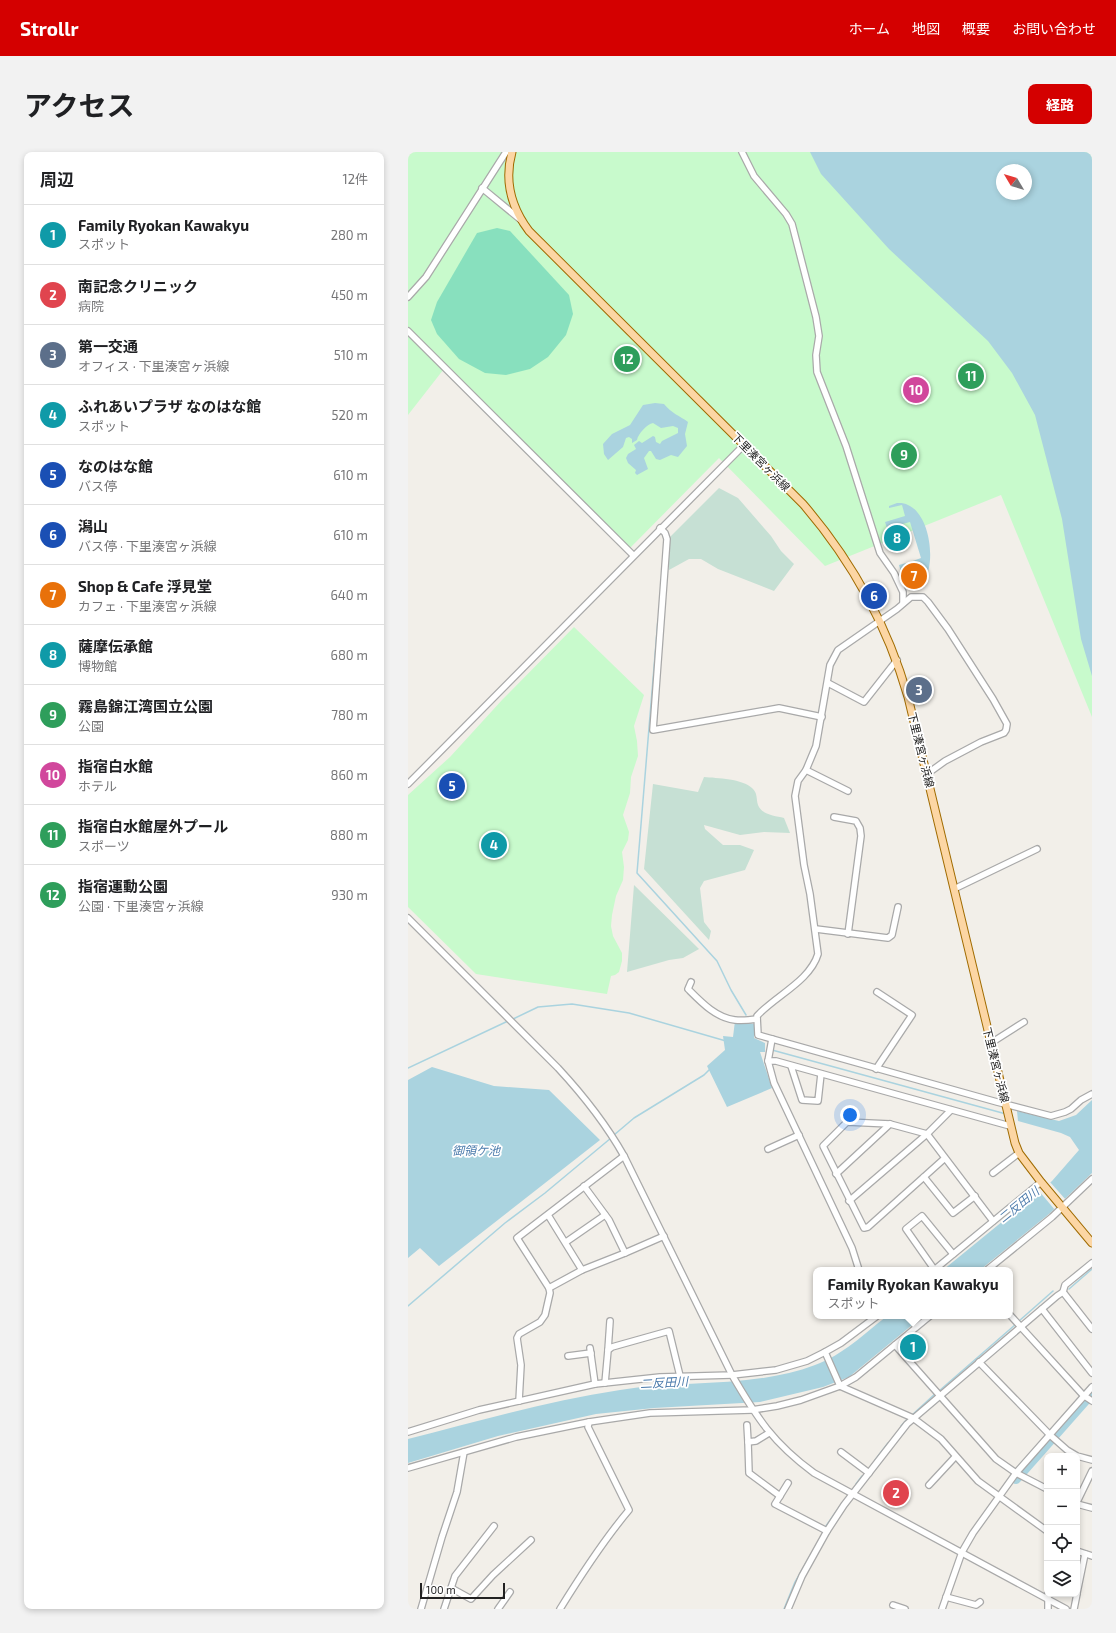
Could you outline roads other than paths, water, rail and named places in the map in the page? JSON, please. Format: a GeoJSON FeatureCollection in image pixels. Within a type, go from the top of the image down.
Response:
{"type":"FeatureCollection","features":[{"type":"Feature","properties":{"kind":"main road","name":"下里湊宮ヶ浜線"},"geometry":{"type":"LineString","coordinates":[[512,152],[508,175],[509,188],[512,200],[521,220],[539,241],[803,504],[830,538],[856,575],[880,619],[897,660],[908,697],[1015,1143],[1019,1153],[1041,1182],[1092,1244]]}},
{"type":"Feature","properties":{"kind":"street"},"geometry":{"type":"LineString","coordinates":[[408,297],[426,276],[506,152]]}},
{"type":"Feature","properties":{"kind":"street"},"geometry":{"type":"LineString","coordinates":[[742,152],[754,176],[786,214],[792,224],[820,336],[816,355],[817,372],[846,446],[880,553],[894,573],[903,592],[903,603]]}},
{"type":"Feature","properties":{"kind":"street"},"geometry":{"type":"LineString","coordinates":[[482,188],[521,220]]}},
{"type":"Feature","properties":{"kind":"street"},"geometry":{"type":"LineString","coordinates":[[408,331],[633,555]]}},
{"type":"Feature","properties":{"kind":"street"},"geometry":{"type":"LineString","coordinates":[[408,784],[633,555],[744,445]]}},
{"type":"Feature","properties":{"kind":"street"},"geometry":{"type":"LineString","coordinates":[[660,528],[665,533],[667,539],[653,730],[779,708],[822,718]]}},
{"type":"Feature","properties":{"kind":"street"},"geometry":{"type":"LineString","coordinates":[[927,774],[981,742],[1004,733],[1007,724],[993,699],[952,636],[926,599],[920,596],[911,597],[838,650],[830,665],[816,746],[806,770],[798,781],[795,796],[804,865],[816,929],[818,954],[814,964],[786,992],[763,1009],[757,1016],[758,1035],[876,1069],[1051,1116],[1065,1112],[1092,1094]]}},
{"type":"Feature","properties":{"kind":"street"},"geometry":{"type":"LineString","coordinates":[[828,683],[864,702],[897,660]]}},
{"type":"Feature","properties":{"kind":"street"},"geometry":{"type":"LineString","coordinates":[[806,770],[848,791]]}},
{"type":"Feature","properties":{"kind":"street"},"geometry":{"type":"LineString","coordinates":[[834,817],[856,821],[860,828],[858,867],[848,934]]}},
{"type":"Feature","properties":{"kind":"street"},"geometry":{"type":"LineString","coordinates":[[954,890],[1037,848]]}},
{"type":"Feature","properties":{"kind":"street"},"geometry":{"type":"LineString","coordinates":[[816,929],[888,938],[892,935],[898,907]]}},
{"type":"Feature","properties":{"kind":"street"},"geometry":{"type":"LineString","coordinates":[[408,918],[570,1080],[609,1131],[624,1156],[732,1375],[752,1410],[769,1433],[795,1458],[814,1473],[1044,1594]]}},
{"type":"Feature","properties":{"kind":"street"},"geometry":{"type":"LineString","coordinates":[[691,982],[688,989],[708,1008],[718,1015],[735,1020],[757,1020]]}},
{"type":"Feature","properties":{"kind":"street"},"geometry":{"type":"LineString","coordinates":[[876,1069],[912,1015],[877,992]]}},
{"type":"Feature","properties":{"kind":"street"},"geometry":{"type":"LineString","coordinates":[[991,1043],[1024,1022]]}},
{"type":"Feature","properties":{"kind":"street"},"geometry":{"type":"LineString","coordinates":[[772,1040],[768,1058],[774,1083],[852,1248],[858,1267]]}},
{"type":"Feature","properties":{"kind":"street"},"geometry":{"type":"LineString","coordinates":[[768,1058],[776,1062],[1010,1126]]}},
{"type":"Feature","properties":{"kind":"street"},"geometry":{"type":"LineString","coordinates":[[791,1066],[802,1100],[818,1101],[821,1074]]}},
{"type":"Feature","properties":{"kind":"street"},"geometry":{"type":"LineString","coordinates":[[849,1201],[927,1134],[951,1110]]}},
{"type":"Feature","properties":{"kind":"street"},"geometry":{"type":"LineString","coordinates":[[945,1158],[868,1227],[864,1228],[849,1201],[823,1146],[847,1122],[890,1124],[927,1134],[994,1221]]}},
{"type":"Feature","properties":{"kind":"street"},"geometry":{"type":"LineString","coordinates":[[836,1174],[890,1124]]}},
{"type":"Feature","properties":{"kind":"street"},"geometry":{"type":"LineString","coordinates":[[768,1149],[799,1135]]}},
{"type":"Feature","properties":{"kind":"street"},"geometry":{"type":"LineString","coordinates":[[993,1173],[1019,1153]]}},
{"type":"Feature","properties":{"kind":"street"},"geometry":{"type":"LineString","coordinates":[[519,1401],[521,1365],[517,1338],[519,1334],[540,1322],[545,1314],[550,1288],[517,1238],[624,1156]]}},
{"type":"Feature","properties":{"kind":"street"},"geometry":{"type":"LineString","coordinates":[[924,1177],[953,1213],[975,1196]]}},
{"type":"Feature","properties":{"kind":"street"},"geometry":{"type":"LineString","coordinates":[[990,1267],[1092,1179]]}},
{"type":"Feature","properties":{"kind":"street"},"geometry":{"type":"LineString","coordinates":[[938,1267],[1041,1182]]}},
{"type":"Feature","properties":{"kind":"street"},"geometry":{"type":"LineString","coordinates":[[584,1186],[605,1215],[625,1253]]}},
{"type":"Feature","properties":{"kind":"street"},"geometry":{"type":"LineString","coordinates":[[548,1215],[582,1270]]}},
{"type":"Feature","properties":{"kind":"street"},"geometry":{"type":"LineString","coordinates":[[566,1242],[605,1215]]}},
{"type":"Feature","properties":{"kind":"street"},"geometry":{"type":"LineString","coordinates":[[932,1267],[906,1230],[922,1216],[953,1254]]}},
{"type":"Feature","properties":{"kind":"street"},"geometry":{"type":"LineString","coordinates":[[550,1288],[582,1270],[664,1236]]}},
{"type":"Feature","properties":{"kind":"street"},"geometry":{"type":"LineString","coordinates":[[788,1609],[802,1576],[827,1530],[907,1424],[910,1417],[979,1362],[1018,1324],[1042,1309],[1063,1292],[1065,1285],[1092,1263]]}},
{"type":"Feature","properties":{"kind":"street"},"geometry":{"type":"LineString","coordinates":[[1063,1292],[1092,1329]]}},
{"type":"Feature","properties":{"kind":"street"},"geometry":{"type":"LineString","coordinates":[[1042,1309],[1092,1373]]}},
{"type":"Feature","properties":{"kind":"street"},"geometry":{"type":"LineString","coordinates":[[1013,1318],[1087,1398]]}},
{"type":"Feature","properties":{"kind":"street"},"geometry":{"type":"LineString","coordinates":[[867,1319],[868,1323]]}},
{"type":"Feature","properties":{"kind":"street"},"geometry":{"type":"LineString","coordinates":[[408,1432],[463,1414],[596,1384],[680,1376],[732,1375],[776,1370],[807,1360],[825,1352],[841,1343],[873,1319]]}},
{"type":"Feature","properties":{"kind":"street"},"geometry":{"type":"LineString","coordinates":[[408,1468],[516,1437],[589,1422],[650,1414],[752,1410],[783,1404],[840,1386],[856,1377],[926,1319]]}},
{"type":"Feature","properties":{"kind":"street"},"geometry":{"type":"LineString","coordinates":[[605,1383],[610,1321]]}},
{"type":"Feature","properties":{"kind":"street"},"geometry":{"type":"LineString","coordinates":[[608,1350],[612,1346],[669,1331],[680,1376]]}},
{"type":"Feature","properties":{"kind":"street"},"geometry":{"type":"LineString","coordinates":[[895,1344],[996,1459],[1019,1474],[1044,1487]]}},
{"type":"Feature","properties":{"kind":"street"},"geometry":{"type":"LineString","coordinates":[[568,1356],[591,1350],[596,1384]]}},
{"type":"Feature","properties":{"kind":"street"},"geometry":{"type":"LineString","coordinates":[[825,1352],[840,1386],[910,1417],[940,1439],[972,1476],[1044,1529]]}},
{"type":"Feature","properties":{"kind":"street"},"geometry":{"type":"LineString","coordinates":[[979,1362],[1052,1437],[1067,1450],[1077,1456],[1092,1460]]}},
{"type":"Feature","properties":{"kind":"street"},"geometry":{"type":"LineString","coordinates":[[942,1609],[962,1552],[972,1533],[999,1497],[1087,1398],[1092,1387]]}},
{"type":"Feature","properties":{"kind":"street"},"geometry":{"type":"LineString","coordinates":[[560,1609],[586,1566],[630,1510],[588,1427],[589,1422]]}},
{"type":"Feature","properties":{"kind":"street"},"geometry":{"type":"LineString","coordinates":[[747,1425],[749,1473],[780,1496]]}},
{"type":"Feature","properties":{"kind":"street"},"geometry":{"type":"LineString","coordinates":[[748,1442],[756,1442],[769,1433]]}},
{"type":"Feature","properties":{"kind":"street"},"geometry":{"type":"LineString","coordinates":[[422,1609],[442,1537],[457,1492],[464,1452]]}},
{"type":"Feature","properties":{"kind":"street"},"geometry":{"type":"LineString","coordinates":[[841,1452],[869,1473]]}},
{"type":"Feature","properties":{"kind":"street"},"geometry":{"type":"LineString","coordinates":[[929,1485],[955,1457]]}},
{"type":"Feature","properties":{"kind":"street"},"geometry":{"type":"LineString","coordinates":[[1080,1497],[1092,1471]]}},
{"type":"Feature","properties":{"kind":"street"},"geometry":{"type":"LineString","coordinates":[[788,1483],[775,1504],[827,1530]]}},
{"type":"Feature","properties":{"kind":"street"},"geometry":{"type":"LineString","coordinates":[[1080,1504],[1092,1508]]}},
{"type":"Feature","properties":{"kind":"street"},"geometry":{"type":"LineString","coordinates":[[444,1609],[455,1576],[494,1526]]}},
{"type":"Feature","properties":{"kind":"street"},"geometry":{"type":"LineString","coordinates":[[451,1588],[471,1599],[493,1575],[531,1540]]}},
{"type":"Feature","properties":{"kind":"street"},"geometry":{"type":"LineString","coordinates":[[1080,1552],[1092,1556]]}},
{"type":"Feature","properties":{"kind":"street"},"geometry":{"type":"LineString","coordinates":[[1080,1578],[1085,1554]]}},
{"type":"Feature","properties":{"kind":"street"},"geometry":{"type":"LineString","coordinates":[[498,1609],[510,1592]]}},
{"type":"Feature","properties":{"kind":"street"},"geometry":{"type":"LineString","coordinates":[[946,1596],[976,1606],[980,1602]]}},
{"type":"Feature","properties":{"kind":"street"},"geometry":{"type":"LineString","coordinates":[[1048,1597],[1048,1609]]}},
{"type":"Feature","properties":{"kind":"street"},"geometry":{"type":"LineString","coordinates":[[1049,1597],[1066,1609]]}},
{"type":"Feature","properties":{"kind":"street"},"geometry":{"type":"LineString","coordinates":[[1074,1609],[1076,1597]]}},
{"type":"Feature","properties":{"kind":"street"},"geometry":{"type":"LineString","coordinates":[[893,1605],[904,1609]]}},
{"type":"Feature","properties":{"kind":"water"},"geometry":{"type":"Polygon","coordinates":[[[810,152],[1092,152],[1092,676],[1081,639],[1062,519],[1035,415],[1012,373],[988,341],[889,249],[821,174],[810,152]]]}},
{"type":"Feature","properties":{"kind":"water"},"geometry":{"type":"Polygon","coordinates":[[[970,365],[981,379],[972,386],[961,372],[970,365]]]}},
{"type":"Feature","properties":{"kind":"water"},"geometry":{"type":"Polygon","coordinates":[[[655,403],[664,404],[688,422],[685,434],[687,446],[678,457],[671,455],[660,460],[656,459],[651,451],[649,451],[644,458],[648,469],[637,475],[635,473],[636,470],[628,463],[626,458],[628,454],[636,449],[634,445],[639,441],[642,443],[653,436],[655,437],[656,442],[660,444],[662,441],[678,433],[678,428],[673,426],[661,428],[653,423],[646,427],[641,432],[637,440],[632,443],[632,439],[629,437],[626,438],[623,447],[608,460],[604,454],[603,444],[612,434],[630,425],[643,405],[655,403]]]}},
{"type":"Feature","properties":{"kind":"water"},"geometry":{"type":"Polygon","coordinates":[[[897,503],[908,505],[916,511],[923,521],[930,546],[930,560],[924,581],[918,586],[911,588],[902,576],[899,565],[906,563],[908,569],[906,570],[910,582],[922,578],[919,566],[912,569],[910,562],[921,558],[910,522],[887,528],[885,522],[905,516],[902,505],[889,508],[889,506],[897,503]]]}},
{"type":"Feature","properties":{"kind":"water"},"geometry":{"type":"Polygon","coordinates":[[[735,1021],[754,1024],[754,1038],[765,1043],[765,1052],[760,1052],[772,1088],[727,1107],[707,1066],[725,1050],[723,1036],[733,1037],[735,1021]]]}},
{"type":"Feature","properties":{"kind":"water","name":"御領ケ池"},"geometry":{"type":"Polygon","coordinates":[[[432,1067],[494,1086],[549,1090],[600,1140],[439,1266],[420,1248],[408,1258],[408,1080],[432,1067]]]}},
{"type":"Feature","properties":{"kind":"water"},"geometry":{"type":"Polygon","coordinates":[[[1092,1100],[1092,1173],[1049,1214],[984,1267],[947,1267],[1052,1181],[1079,1150],[1070,1137],[1018,1121],[1017,1111],[1059,1121],[1076,1115],[1092,1100]]]}},
{"type":"Feature","properties":{"kind":"water"},"geometry":{"type":"Polygon","coordinates":[[[883,1319],[919,1319],[849,1377],[823,1387],[760,1402],[654,1408],[596,1414],[498,1436],[408,1463],[408,1439],[487,1418],[566,1400],[620,1390],[744,1380],[792,1372],[825,1361],[853,1344],[883,1319]]]}},
{"type":"Feature","properties":{"kind":"waterway"},"geometry":{"type":"LineString","coordinates":[[658,619],[637,873],[717,961],[731,990],[746,1015]]}},
{"type":"Feature","properties":{"kind":"waterway"},"geometry":{"type":"LineString","coordinates":[[511,1020],[538,1007],[572,1004],[629,1013],[726,1041]]}},
{"type":"Feature","properties":{"kind":"waterway"},"geometry":{"type":"LineString","coordinates":[[408,1068],[508,1021]]}},
{"type":"Feature","properties":{"kind":"waterway"},"geometry":{"type":"LineString","coordinates":[[772,1050],[1006,1114]]}},
{"type":"Feature","properties":{"kind":"waterway"},"geometry":{"type":"LineString","coordinates":[[614,1135],[634,1118],[704,1075],[710,1069]]}},
{"type":"Feature","properties":{"kind":"waterway"},"geometry":{"type":"LineString","coordinates":[[408,1306],[505,1223],[545,1193],[611,1138]]}},
{"type":"Feature","properties":{"kind":"waterway"},"geometry":{"type":"LineString","coordinates":[[1069,1289],[1092,1269]]}},
{"type":"Feature","properties":{"kind":"waterway"},"geometry":{"type":"LineString","coordinates":[[1019,1321],[1053,1291]]}},
{"type":"Feature","properties":{"kind":"waterway"},"geometry":{"type":"LineString","coordinates":[[939,1391],[1016,1324]]}},
{"type":"Feature","properties":{"kind":"waterway"},"geometry":{"type":"LineString","coordinates":[[912,1415],[936,1393]]}},
{"type":"Feature","properties":{"kind":"waterway"},"geometry":{"type":"LineString","coordinates":[[1016,1479],[1092,1393]]}},
{"type":"Feature","properties":{"kind":"waterway"},"geometry":{"type":"LineString","coordinates":[[901,1426],[909,1417]]}},
{"type":"Feature","properties":{"kind":"waterway"},"geometry":{"type":"LineString","coordinates":[[875,1460],[888,1443]]}},
{"type":"Feature","properties":{"kind":"waterway"},"geometry":{"type":"LineString","coordinates":[[856,1484],[862,1476]]}},
{"type":"Feature","properties":{"kind":"waterway"},"geometry":{"type":"LineString","coordinates":[[826,1526],[840,1506]]}},
{"type":"Feature","properties":{"kind":"waterway"},"geometry":{"type":"LineString","coordinates":[[784,1609],[795,1582],[811,1554]]}},
{"type":"Feature","properties":{"kind":"place","name":"指宿運動公園"},"geometry":{"type":"Point","coordinates":[627,359]}},
{"type":"Feature","properties":{"kind":"place","name":"指宿白水館屋外プール"},"geometry":{"type":"Point","coordinates":[971,376]}},
{"type":"Feature","properties":{"kind":"place","name":"指宿白水館"},"geometry":{"type":"Point","coordinates":[916,390]}},
{"type":"Feature","properties":{"kind":"place","name":"霧島錦江湾国立公園"},"geometry":{"type":"Point","coordinates":[904,455]}},
{"type":"Feature","properties":{"kind":"place","name":"薩摩伝承館"},"geometry":{"type":"Point","coordinates":[897,538]}},
{"type":"Feature","properties":{"kind":"place","name":"Shop & Cafe 浮見堂"},"geometry":{"type":"Point","coordinates":[914,576]}},
{"type":"Feature","properties":{"kind":"place","name":"潟山"},"geometry":{"type":"Point","coordinates":[874,596]}},
{"type":"Feature","properties":{"kind":"place","name":"第一交通"},"geometry":{"type":"Point","coordinates":[919,690]}},
{"type":"Feature","properties":{"kind":"place","name":"なのはな館"},"geometry":{"type":"Point","coordinates":[452,786]}},
{"type":"Feature","properties":{"kind":"place","name":"ふれあいプラザ なのはな館"},"geometry":{"type":"Point","coordinates":[494,845]}},
{"type":"Feature","properties":{"kind":"place","name":"Family Ryokan Kawakyu"},"geometry":{"type":"Point","coordinates":[913,1347]}},
{"type":"Feature","properties":{"kind":"place","name":"南記念クリニック"},"geometry":{"type":"Point","coordinates":[896,1493]}},
{"type":"Feature","properties":{"kind":"water label","name":"二反田川"},"geometry":{"type":"Point","coordinates":[1019,1205]}},
{"type":"Feature","properties":{"kind":"water label","name":"二反田川"},"geometry":{"type":"Point","coordinates":[664,1383]}}]}
